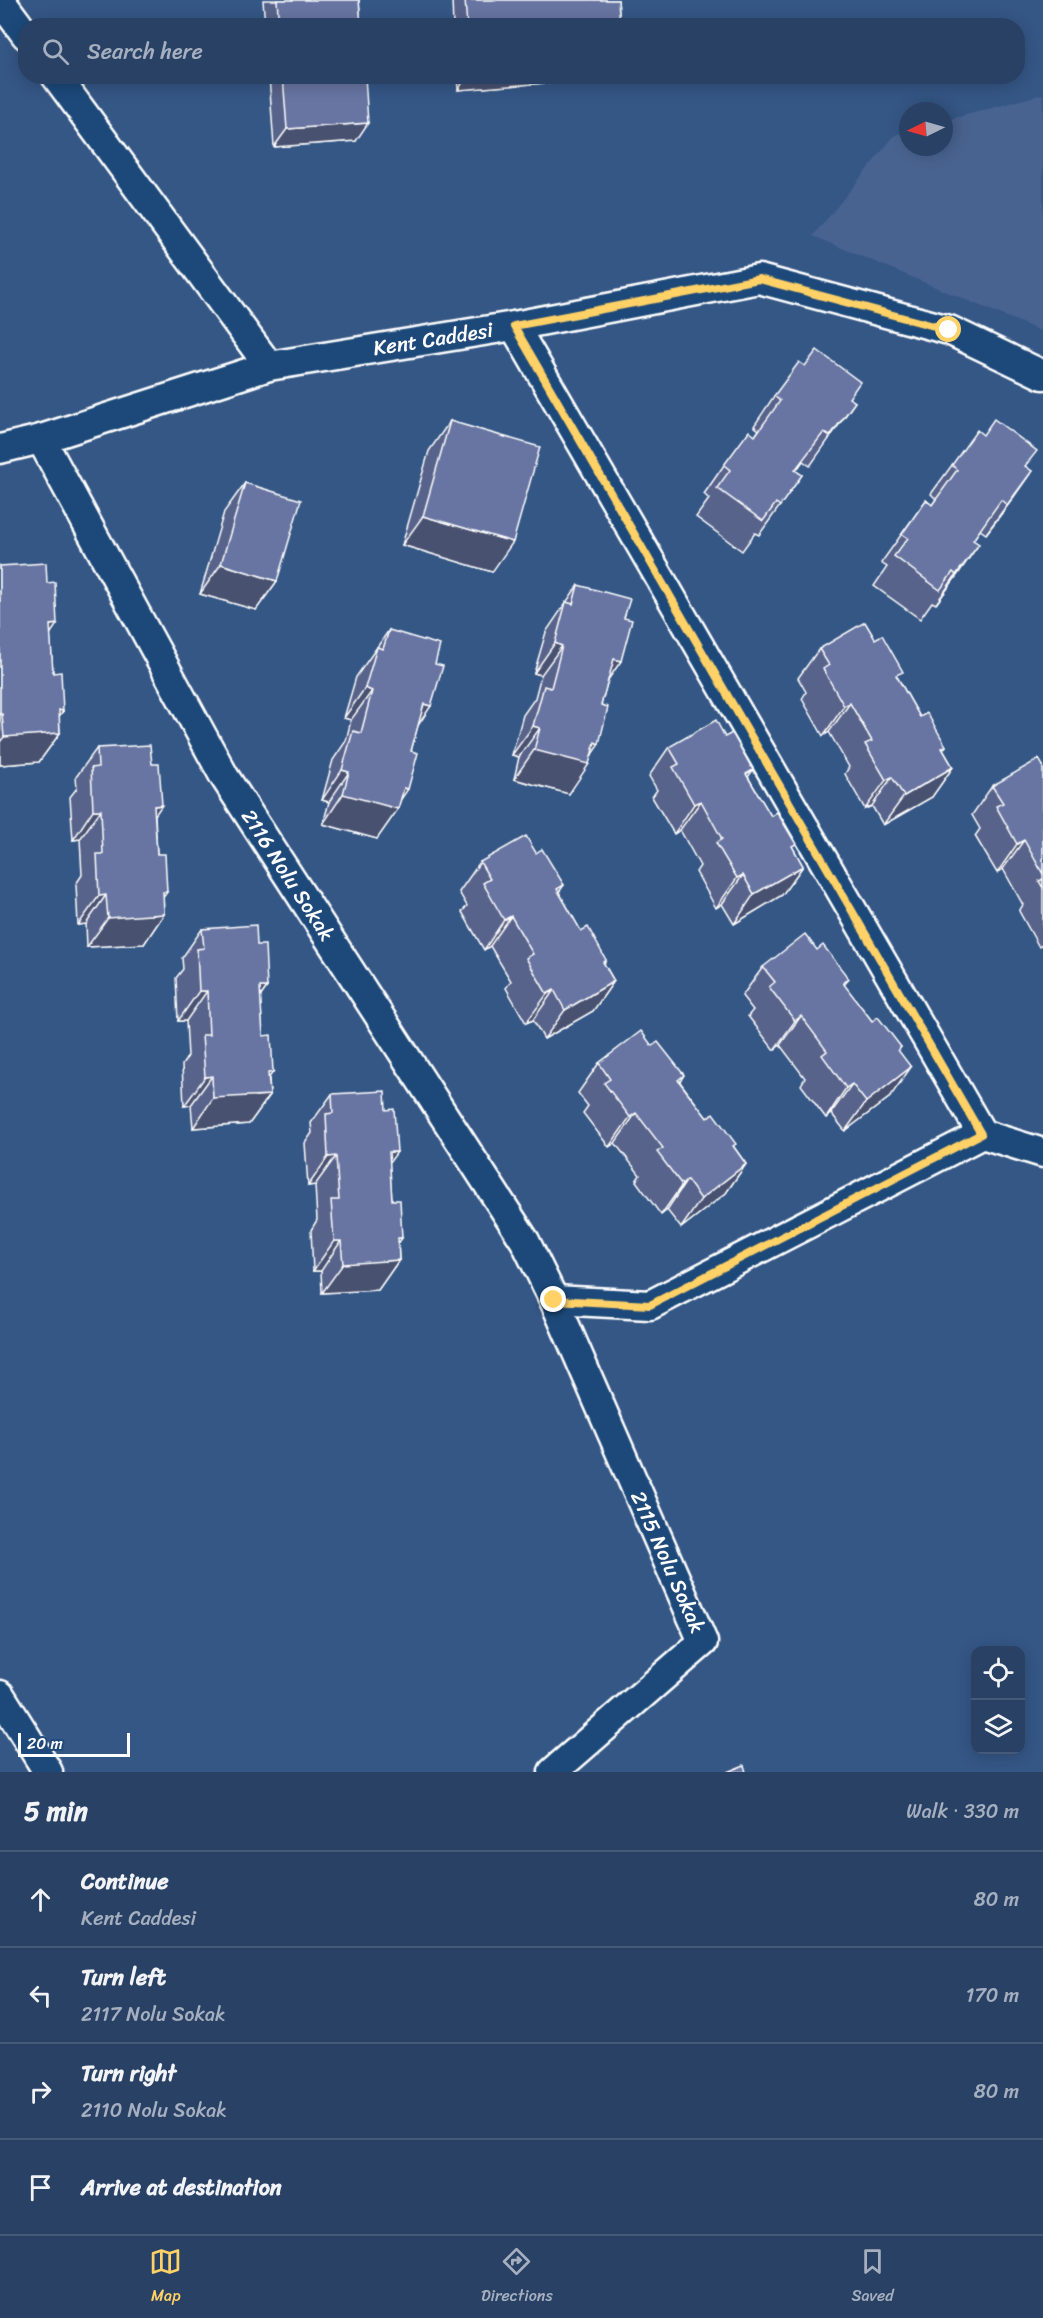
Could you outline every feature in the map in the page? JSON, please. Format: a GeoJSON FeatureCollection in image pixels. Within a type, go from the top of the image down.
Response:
{"type":"FeatureCollection","features":[{"type":"Feature","properties":{"kind":"street"},"geometry":{"type":"LineString","coordinates":[[0,0],[18,24]]}},
{"type":"Feature","properties":{"kind":"street"},"geometry":{"type":"LineString","coordinates":[[62,84],[269,366]]}},
{"type":"Feature","properties":{"kind":"street","name":"Kent Caddesi"},"geometry":{"type":"LineString","coordinates":[[0,449],[41,439],[269,366],[514,326],[759,279],[949,330],[1043,375]]}},
{"type":"Feature","properties":{"kind":"street"},"geometry":{"type":"LineString","coordinates":[[514,326],[981,1134],[1043,1153]]}},
{"type":"Feature","properties":{"kind":"street","name":"2116 Nolu Sokak"},"geometry":{"type":"LineString","coordinates":[[41,439],[224,776],[525,1241],[554,1300]]}},
{"type":"Feature","properties":{"kind":"street"},"geometry":{"type":"LineString","coordinates":[[554,1300],[650,1305],[981,1134]]}},
{"type":"Feature","properties":{"kind":"street","name":"2115 Nolu Sokak"},"geometry":{"type":"LineString","coordinates":[[553,1772],[703,1642],[554,1300]]}},
{"type":"Feature","properties":{"kind":"street"},"geometry":{"type":"LineString","coordinates":[[0,1695],[48,1772]]}},
{"type":"Feature","properties":{"kind":"shaded area"},"geometry":{"type":"Polygon","coordinates":[[[1043,94],[1043,332],[813,236],[895,135],[899,134],[899,156],[953,156],[953,119],[1043,94]]]}},
{"type":"Feature","properties":{"kind":"building"},"geometry":{"type":"Polygon","coordinates":[[[277,0],[359,0],[360,18],[278,18],[277,0]]]}},
{"type":"Feature","properties":{"kind":"building"},"geometry":{"type":"Polygon","coordinates":[[[465,0],[618,0],[619,18],[466,18],[465,0]]]}},
{"type":"Feature","properties":{"kind":"building"},"geometry":{"type":"Polygon","coordinates":[[[284,84],[366,84],[368,123],[287,129],[284,84]]]}},
{"type":"Feature","properties":{"kind":"building"},"geometry":{"type":"Polygon","coordinates":[[[817,350],[860,382],[849,398],[855,402],[830,436],[824,432],[795,470],[802,475],[780,506],[776,503],[763,521],[717,488],[730,470],[724,465],[749,431],[755,436],[780,401],[774,396],[799,362],[805,366],[817,350]]]}},
{"type":"Feature","properties":{"kind":"building"},"geometry":{"type":"Polygon","coordinates":[[[994,419],[1037,451],[1025,466],[1032,471],[1007,505],[1001,500],[973,540],[979,544],[956,575],[953,572],[940,590],[894,556],[908,538],[902,534],[926,500],[932,505],[957,470],[952,465],[977,430],[983,435],[994,419]]]}},
{"type":"Feature","properties":{"kind":"building"},"geometry":{"type":"Polygon","coordinates":[[[450,421],[540,447],[513,542],[423,516],[450,421]]]}},
{"type":"Feature","properties":{"kind":"building"},"geometry":{"type":"Polygon","coordinates":[[[245,483],[301,500],[277,581],[221,564],[245,483]]]}},
{"type":"Feature","properties":{"kind":"building"},"geometry":{"type":"Polygon","coordinates":[[[46,563],[47,583],[55,582],[57,624],[50,625],[53,673],[61,672],[63,711],[59,710],[60,733],[4,737],[2,714],[0,714],[0,566],[46,563]]]}},
{"type":"Feature","properties":{"kind":"building"},"geometry":{"type":"Polygon","coordinates":[[[578,585],[630,599],[624,618],[632,620],[621,661],[614,659],[601,705],[608,707],[599,744],[595,742],[589,764],[534,750],[540,728],[533,726],[544,686],[551,688],[562,646],[555,643],[566,602],[573,604],[578,585]]]}},
{"type":"Feature","properties":{"kind":"building"},"geometry":{"type":"Polygon","coordinates":[[[865,622],[875,639],[882,635],[903,672],[896,675],[920,717],[927,713],[946,746],[942,748],[953,767],[904,796],[892,777],[886,780],[865,744],[872,741],[850,703],[844,706],[823,669],[829,665],[819,649],[865,622]]]}},
{"type":"Feature","properties":{"kind":"building"},"geometry":{"type":"Polygon","coordinates":[[[389,630],[440,645],[435,664],[443,666],[431,706],[424,704],[411,751],[418,753],[408,789],[404,788],[398,809],[343,794],[349,772],[342,770],[353,731],[361,733],[372,691],[365,688],[377,647],[383,649],[389,630]]]}},
{"type":"Feature","properties":{"kind":"building"},"geometry":{"type":"Polygon","coordinates":[[[716,720],[725,737],[732,733],[753,770],[746,774],[771,816],[777,812],[796,844],[792,846],[803,866],[754,894],[743,875],[737,878],[716,843],[722,839],[701,801],[694,804],[673,767],[679,764],[669,747],[716,720]]]}},
{"type":"Feature","properties":{"kind":"building"},"geometry":{"type":"Polygon","coordinates":[[[150,745],[152,764],[159,764],[162,805],[154,806],[157,854],[165,854],[167,892],[163,892],[164,914],[108,918],[106,895],[99,896],[97,854],[103,854],[101,810],[93,810],[91,768],[98,767],[97,748],[150,745]]]}},
{"type":"Feature","properties":{"kind":"building"},"geometry":{"type":"Polygon","coordinates":[[[1039,759],[1043,766],[1043,874],[1024,840],[1017,844],[996,806],[1003,803],[992,786],[1039,759]]]}},
{"type":"Feature","properties":{"kind":"building"},"geometry":{"type":"Polygon","coordinates":[[[526,836],[536,853],[542,849],[564,885],[557,889],[581,931],[588,927],[606,960],[603,962],[614,981],[565,1010],[554,990],[547,994],[526,958],[533,954],[511,916],[504,920],[483,883],[490,879],[480,862],[526,836]]]}},
{"type":"Feature","properties":{"kind":"building"},"geometry":{"type":"Polygon","coordinates":[[[256,925],[257,945],[265,945],[267,987],[260,987],[263,1036],[271,1035],[273,1072],[268,1073],[270,1095],[213,1098],[212,1076],[205,1077],[202,1035],[209,1035],[207,991],[199,991],[197,949],[204,948],[202,929],[256,925]]]}},
{"type":"Feature","properties":{"kind":"building"},"geometry":{"type":"Polygon","coordinates":[[[805,934],[817,950],[823,945],[849,979],[843,983],[872,1021],[878,1017],[901,1047],[898,1050],[911,1067],[866,1102],[852,1084],[846,1088],[822,1055],[827,1051],[801,1016],[795,1021],[769,987],[775,982],[763,967],[805,934]]]}},
{"type":"Feature","properties":{"kind":"building"},"geometry":{"type":"Polygon","coordinates":[[[641,1031],[652,1046],[658,1042],[684,1075],[678,1080],[707,1118],[713,1113],[736,1144],[733,1146],[746,1164],[701,1199],[687,1180],[682,1185],[657,1152],[663,1148],[636,1113],[630,1117],[604,1083],[610,1079],[599,1063],[641,1031]]]}},
{"type":"Feature","properties":{"kind":"building"},"geometry":{"type":"Polygon","coordinates":[[[385,1091],[386,1110],[394,1109],[397,1152],[389,1152],[392,1200],[400,1200],[402,1238],[398,1238],[399,1260],[343,1264],[341,1241],[334,1241],[331,1200],[339,1200],[336,1156],[328,1157],[326,1114],[333,1113],[332,1094],[385,1091]]]}},
{"type":"Feature","properties":{"kind":"building"},"geometry":{"type":"Polygon","coordinates":[[[744,1765],[746,1772],[727,1772],[744,1765]]]}},
{"type":"Feature","properties":{"kind":"route"},"geometry":{"type":"LineString","coordinates":[[554,1300],[650,1305],[981,1134],[514,326],[759,279],[949,330]]}}]}
